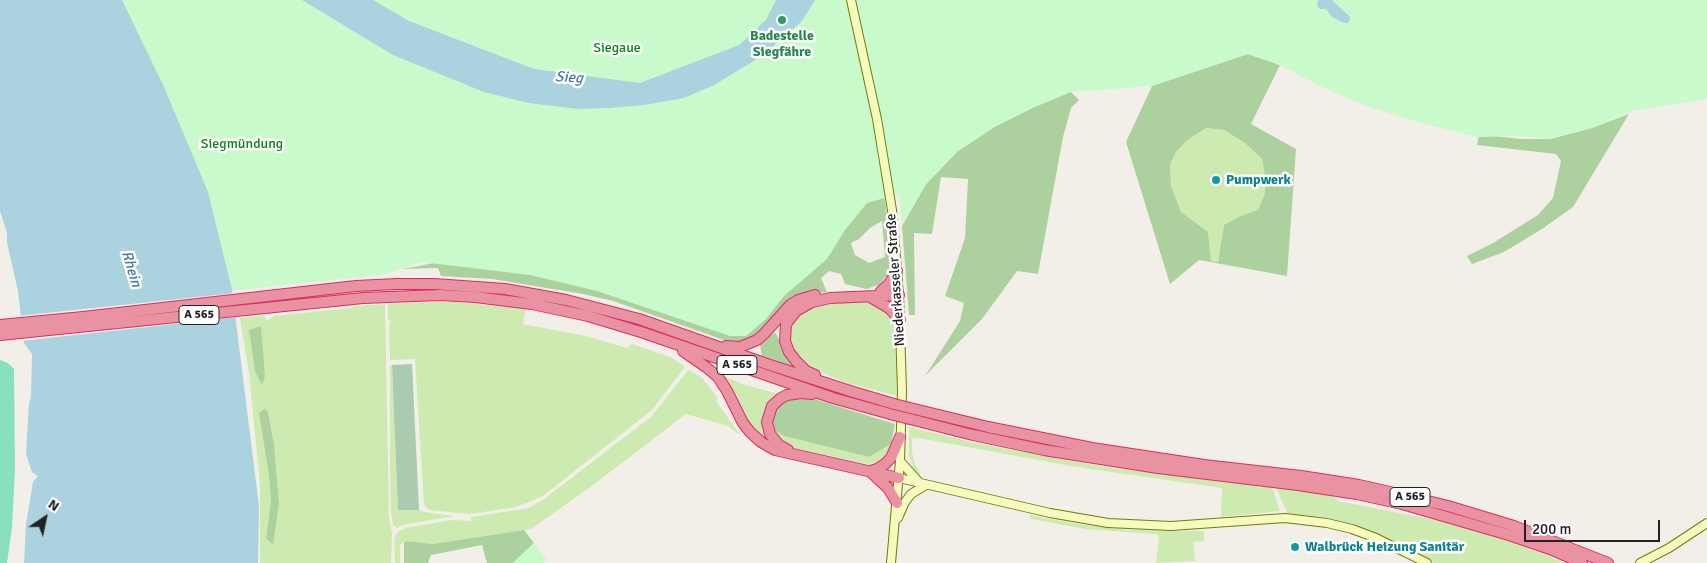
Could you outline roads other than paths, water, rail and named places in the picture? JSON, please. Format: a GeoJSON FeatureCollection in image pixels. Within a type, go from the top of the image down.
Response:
{"type":"FeatureCollection","features":[{"type":"Feature","properties":{"kind":"highway"},"geometry":{"type":"LineString","coordinates":[[881,291],[889,284],[897,271]]}},
{"type":"Feature","properties":{"kind":"highway","name":"A 565"},"geometry":{"type":"LineString","coordinates":[[0,325],[356,286],[434,284],[505,289],[547,296],[639,319],[850,391],[910,408],[998,429],[1092,448],[1359,485],[1448,506],[1514,526],[1608,563]]}},
{"type":"Feature","properties":{"kind":"highway"},"geometry":{"type":"LineString","coordinates":[[701,341],[731,347],[751,344],[760,338],[790,305],[812,295],[881,291],[899,293]]}},
{"type":"Feature","properties":{"kind":"highway"},"geometry":{"type":"LineString","coordinates":[[850,391],[806,371],[796,361],[789,352],[785,341],[786,324],[796,311],[812,302],[830,298],[872,297],[899,293]]}},
{"type":"Feature","properties":{"kind":"highway","name":"A 565"},"geometry":{"type":"LineString","coordinates":[[0,335],[398,296],[440,295],[475,297],[532,304],[588,316],[641,332],[833,398],[910,420],[1044,450],[1158,468],[1298,485],[1365,496],[1428,511],[1509,535],[1550,549],[1582,563]]}},
{"type":"Feature","properties":{"kind":"highway"},"geometry":{"type":"LineString","coordinates":[[872,297],[889,308],[900,320]]}},
{"type":"Feature","properties":{"kind":"highway"},"geometry":{"type":"LineString","coordinates":[[641,332],[687,353],[706,367],[718,378],[727,391],[743,423],[750,432],[774,450],[899,478]]}},
{"type":"Feature","properties":{"kind":"highway"},"geometry":{"type":"LineString","coordinates":[[794,454],[779,444],[770,434],[767,422],[772,406],[781,398],[801,393],[833,398]]}},
{"type":"Feature","properties":{"kind":"highway"},"geometry":{"type":"LineString","coordinates":[[869,471],[877,469],[891,458],[900,438]]}},
{"type":"Feature","properties":{"kind":"highway"},"geometry":{"type":"LineString","coordinates":[[869,471],[888,488],[897,503]]}},
{"type":"Feature","properties":{"kind":"main road","name":"Niederkasseler Straße"},"geometry":{"type":"LineString","coordinates":[[851,0],[877,119],[891,203],[899,293],[902,391],[900,461],[891,563]]}},
{"type":"Feature","properties":{"kind":"main road"},"geometry":{"type":"LineString","coordinates":[[900,461],[922,484]]}},
{"type":"Feature","properties":{"kind":"main road"},"geometry":{"type":"LineString","coordinates":[[899,478],[1050,513],[1108,523],[1171,526],[1285,518],[1327,523],[1352,529],[1376,538],[1427,563]]}},
{"type":"Feature","properties":{"kind":"main road"},"geometry":{"type":"LineString","coordinates":[[895,524],[911,494],[922,484]]}},
{"type":"Feature","properties":{"kind":"main road"},"geometry":{"type":"LineString","coordinates":[[1640,563],[1669,548],[1707,523]]}},
{"type":"Feature","properties":{"kind":"water","name":"Rhein"},"geometry":{"type":"Polygon","coordinates":[[[0,0],[122,0],[164,87],[208,192],[232,290],[259,506],[258,563],[24,563],[26,524],[33,482],[38,476],[32,472],[26,454],[31,397],[32,354],[24,343],[18,291],[7,243],[7,233],[0,211],[0,0]]]}},
{"type":"Feature","properties":{"kind":"water","name":"Sieg"},"geometry":{"type":"Polygon","coordinates":[[[302,0],[373,0],[409,21],[534,69],[640,83],[739,45],[766,20],[776,0],[815,0],[802,21],[762,56],[714,85],[684,98],[644,105],[578,109],[529,103],[484,92],[393,55],[302,0]]]}},
{"type":"Feature","properties":{"kind":"water"},"geometry":{"type":"Polygon","coordinates":[[[1318,0],[1332,0],[1350,17],[1348,23],[1332,17],[1326,9],[1320,9],[1317,6],[1318,0]]]}},
{"type":"Feature","properties":{"kind":"place","name":"Badestelle Siegfähre"},"geometry":{"type":"Point","coordinates":[782,20]}},
{"type":"Feature","properties":{"kind":"place","name":"Pumpwerk"},"geometry":{"type":"Point","coordinates":[1216,180]}},
{"type":"Feature","properties":{"kind":"place","name":"Walbrück Heizung Sanitär"},"geometry":{"type":"Point","coordinates":[1295,547]}},
{"type":"Feature","properties":{"kind":"park label","name":"Siegaue"},"geometry":{"type":"Point","coordinates":[617,48]}},
{"type":"Feature","properties":{"kind":"park label","name":"Siegmündung"},"geometry":{"type":"Point","coordinates":[242,144]}}]}
